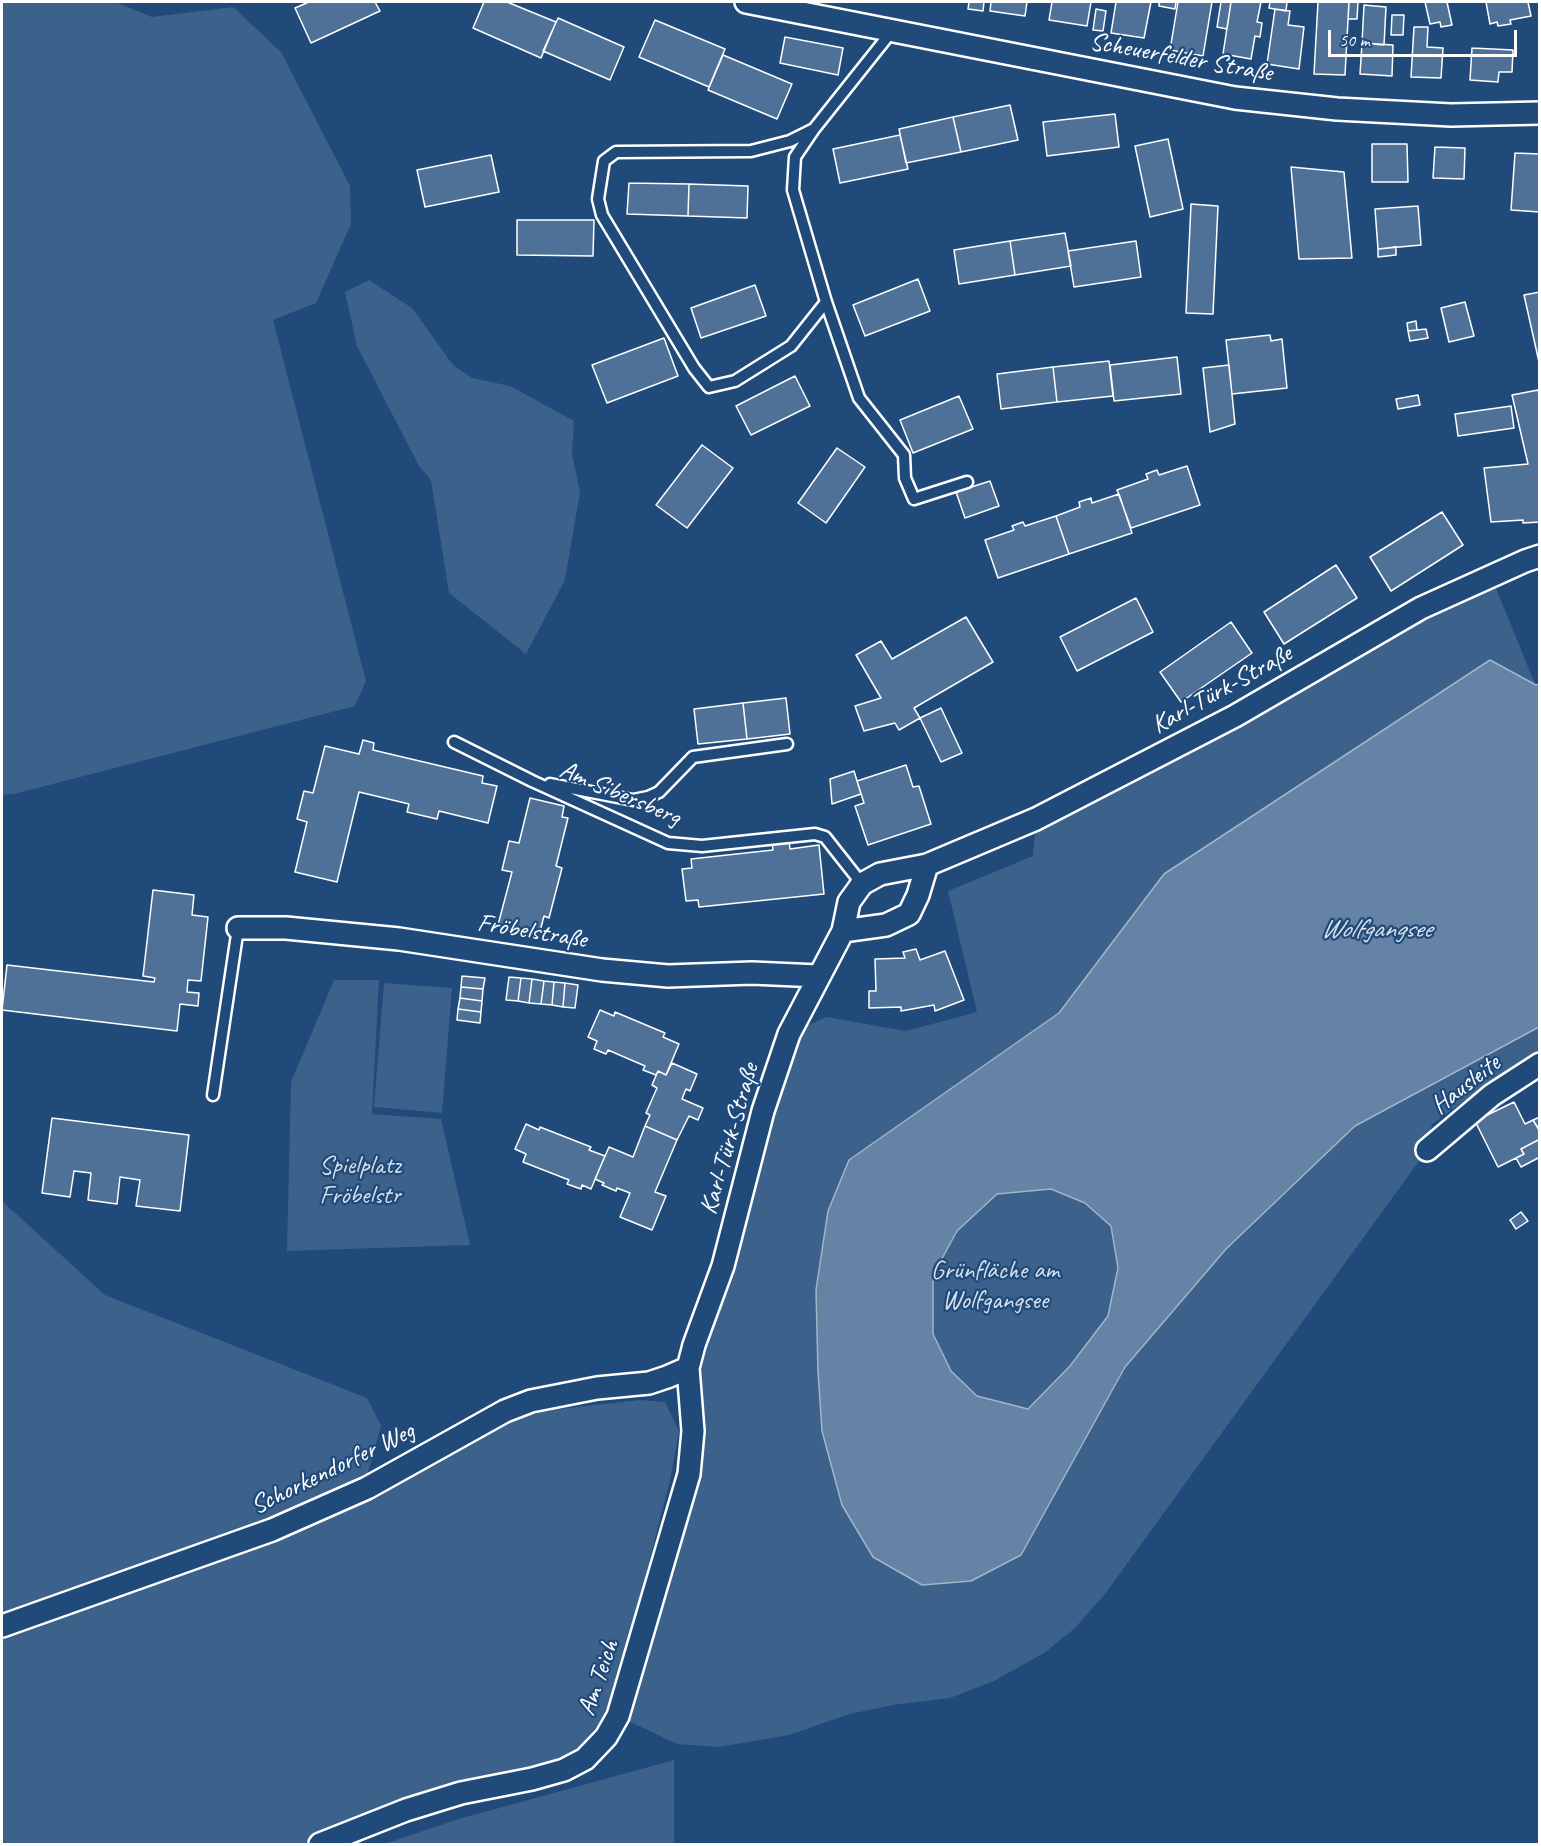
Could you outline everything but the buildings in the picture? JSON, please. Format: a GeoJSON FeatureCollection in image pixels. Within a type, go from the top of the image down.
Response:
{"type":"FeatureCollection","features":[{"type":"Feature","properties":{"kind":"street","name":"Scheuerfelder Straße"},"geometry":{"type":"LineString","coordinates":[[746,2],[817,9],[892,31],[1235,98],[1337,109],[1451,115],[1539,113]]}},
{"type":"Feature","properties":{"kind":"street","name":"Karl-Türk-Straße"},"geometry":{"type":"LineString","coordinates":[[688,1368],[723,1266],[763,1111],[789,1034],[843,931],[849,903],[862,884],[880,874],[927,865],[1036,819],[1235,716],[1420,608],[1539,556]]}},
{"type":"Feature","properties":{"kind":"street"},"geometry":{"type":"LineString","coordinates":[[843,931],[886,925],[909,914],[918,895],[927,865]]}},
{"type":"Feature","properties":{"kind":"street","name":"Fröbelstraße"},"geometry":{"type":"LineString","coordinates":[[238,928],[286,928],[399,939],[602,970],[668,976],[752,973],[818,976]]}},
{"type":"Feature","properties":{"kind":"street","name":"Hausleite"},"geometry":{"type":"LineString","coordinates":[[1427,1150],[1492,1095],[1539,1064]]}},
{"type":"Feature","properties":{"kind":"street","name":"Schorkendorfer Weg"},"geometry":{"type":"LineString","coordinates":[[2,1626],[272,1530],[367,1488],[505,1411],[531,1401],[597,1388],[649,1383],[688,1368]]}},
{"type":"Feature","properties":{"kind":"street","name":"Am Teich"},"geometry":{"type":"LineString","coordinates":[[320,1845],[406,1810],[461,1793],[532,1779],[564,1770],[585,1759],[606,1737],[618,1716],[689,1474],[693,1431],[688,1368]]}},
{"type":"Feature","properties":{"kind":"lane"},"geometry":{"type":"LineString","coordinates":[[892,31],[814,129],[795,157],[793,190],[826,302],[860,398],[904,455],[905,478],[914,499],[967,482]]}},
{"type":"Feature","properties":{"kind":"lane"},"geometry":{"type":"LineString","coordinates":[[814,129],[790,141],[751,151],[616,152],[604,161],[598,199],[602,215],[694,368],[710,387],[735,381],[791,346],[826,302]]}},
{"type":"Feature","properties":{"kind":"lane","name":"Am Sibersberg"},"geometry":{"type":"LineString","coordinates":[[454,742],[532,781],[668,843],[702,846],[815,834],[825,837],[862,884]]}},
{"type":"Feature","properties":{"kind":"lane"},"geometry":{"type":"LineString","coordinates":[[532,781],[633,800],[659,792],[693,757],[787,744]]}},
{"type":"Feature","properties":{"kind":"lane"},"geometry":{"type":"LineString","coordinates":[[213,1095],[238,928]]}},
{"type":"Feature","properties":{"kind":"green space"},"geometry":{"type":"Polygon","coordinates":[[[2,2],[115,2],[152,17],[233,7],[281,52],[350,186],[351,224],[316,303],[273,320],[366,681],[355,706],[14,794],[2,795],[2,2]]]}},
{"type":"Feature","properties":{"kind":"green space"},"geometry":{"type":"Polygon","coordinates":[[[369,280],[412,308],[453,365],[472,378],[510,386],[574,421],[572,454],[580,492],[565,580],[526,654],[449,593],[431,480],[419,466],[357,346],[345,292],[369,280]]]}},
{"type":"Feature","properties":{"kind":"green space","name":"Grünfläche am Wolfgangsee"},"geometry":{"type":"Polygon","coordinates":[[[1491,576],[1535,684],[1539,684],[1539,1054],[1481,1089],[1432,1124],[1427,1150],[1105,1594],[1074,1629],[1044,1653],[994,1681],[950,1698],[893,1705],[850,1714],[789,1735],[719,1747],[677,1744],[618,1716],[689,1474],[688,1368],[789,1034],[826,1017],[906,1031],[977,1012],[948,891],[1033,856],[1036,819],[1491,576]]]}},
{"type":"Feature","properties":{"kind":"green space","name":"Spielplatz Fröbelstr"},"geometry":{"type":"Polygon","coordinates":[[[334,980],[379,980],[372,1114],[441,1119],[470,1245],[287,1251],[291,1082],[334,980]]]}},
{"type":"Feature","properties":{"kind":"green space"},"geometry":{"type":"Polygon","coordinates":[[[384,983],[452,988],[442,1113],[374,1107],[384,983]]]}},
{"type":"Feature","properties":{"kind":"green space"},"geometry":{"type":"Polygon","coordinates":[[[2,1201],[105,1295],[367,1398],[381,1426],[367,1476],[276,1523],[2,1624],[2,1201]]]}},
{"type":"Feature","properties":{"kind":"green space"},"geometry":{"type":"Polygon","coordinates":[[[641,1400],[665,1402],[679,1431],[670,1481],[613,1699],[598,1725],[576,1751],[546,1767],[405,1806],[302,1844],[2,1844],[2,1635],[505,1420],[559,1409],[641,1400]]]}},
{"type":"Feature","properties":{"kind":"green space"},"geometry":{"type":"Polygon","coordinates":[[[674,1760],[674,1844],[384,1844],[459,1819],[674,1760]]]}},
{"type":"Feature","properties":{"kind":"water","name":"Wolfgangsee"},"geometry":{"type":"Polygon","coordinates":[[[1490,660],[1536,685],[1539,684],[1539,1027],[1355,1126],[1226,1249],[1125,1367],[1021,1555],[971,1581],[922,1585],[873,1557],[842,1505],[822,1431],[816,1290],[828,1211],[849,1160],[1059,1013],[1164,874],[1490,660]],[[1051,1189],[997,1194],[957,1231],[933,1275],[933,1334],[951,1371],[977,1396],[1028,1409],[1070,1366],[1108,1316],[1118,1268],[1111,1226],[1085,1203],[1051,1189]]]}}]}
